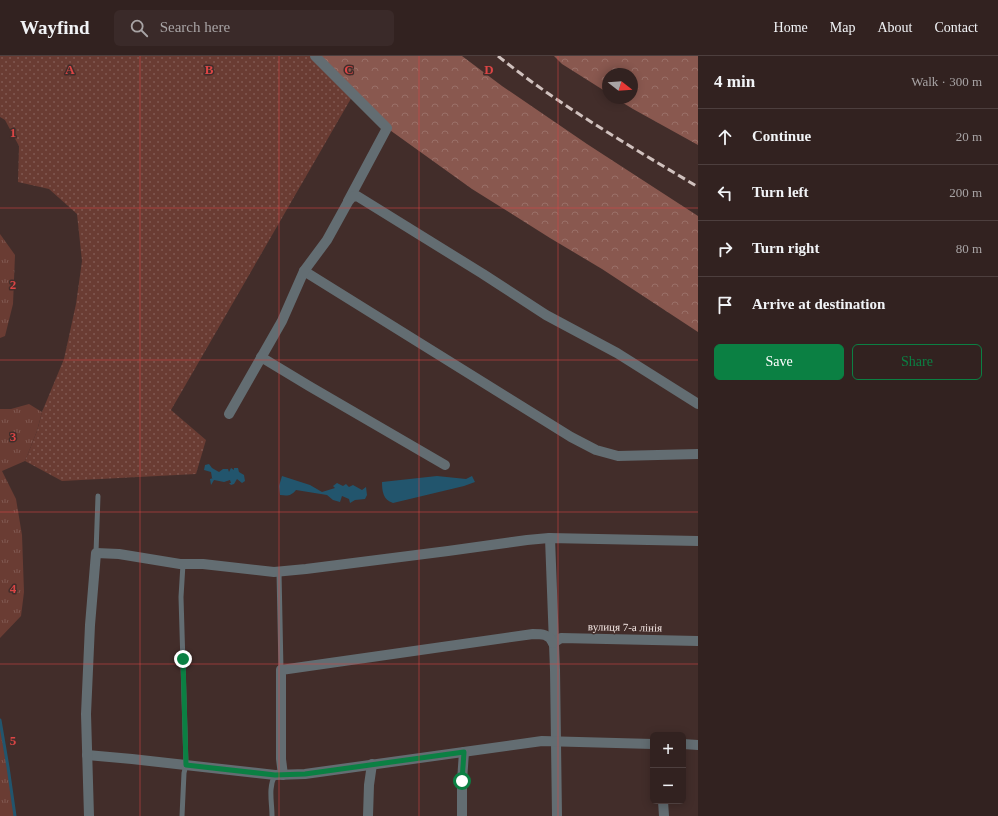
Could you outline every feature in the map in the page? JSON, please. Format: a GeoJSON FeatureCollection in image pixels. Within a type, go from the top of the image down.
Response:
{"type":"FeatureCollection","features":[{"type":"Feature","properties":{"kind":"street"},"geometry":{"type":"LineString","coordinates":[[229,414],[282,321],[304,271],[326,240],[387,128],[315,56]]}},
{"type":"Feature","properties":{"kind":"street"},"geometry":{"type":"LineString","coordinates":[[348,202],[352,197],[357,196],[364,200],[546,315],[617,354],[698,404]]}},
{"type":"Feature","properties":{"kind":"street"},"geometry":{"type":"LineString","coordinates":[[304,271],[565,433],[596,450],[618,456],[698,454]]}},
{"type":"Feature","properties":{"kind":"street"},"geometry":{"type":"LineString","coordinates":[[261,357],[445,465]]}},
{"type":"Feature","properties":{"kind":"street"},"geometry":{"type":"LineString","coordinates":[[89,816],[86,755],[86,714],[88,654],[96,553],[119,554],[183,564],[203,564],[228,568],[279,572],[550,538],[698,540]]}},
{"type":"Feature","properties":{"kind":"street"},"geometry":{"type":"LineString","coordinates":[[550,538],[553,643],[556,670],[557,816]]}},
{"type":"Feature","properties":{"kind":"street"},"geometry":{"type":"LineString","coordinates":[[279,775],[281,759],[281,670],[534,634],[548,636],[551,638],[553,643]]}},
{"type":"Feature","properties":{"kind":"street","name":"вулиця 7-а лінія"},"geometry":{"type":"LineString","coordinates":[[553,643],[561,638],[698,641]]}},
{"type":"Feature","properties":{"kind":"street"},"geometry":{"type":"LineString","coordinates":[[86,755],[279,775],[305,774],[542,740],[650,744]]}},
{"type":"Feature","properties":{"kind":"street"},"geometry":{"type":"LineString","coordinates":[[686,744],[698,745]]}},
{"type":"Feature","properties":{"kind":"street"},"geometry":{"type":"LineString","coordinates":[[462,816],[464,752]]}},
{"type":"Feature","properties":{"kind":"street"},"geometry":{"type":"LineString","coordinates":[[368,816],[369,785],[372,764]]}},
{"type":"Feature","properties":{"kind":"street"},"geometry":{"type":"LineString","coordinates":[[663,804],[664,816]]}},
{"type":"Feature","properties":{"kind":"lane"},"geometry":{"type":"LineString","coordinates":[[96,553],[98,496]]}},
{"type":"Feature","properties":{"kind":"lane"},"geometry":{"type":"LineString","coordinates":[[182,816],[184,773],[186,765],[181,597],[183,564]]}},
{"type":"Feature","properties":{"kind":"lane"},"geometry":{"type":"LineString","coordinates":[[279,572],[281,670]]}},
{"type":"Feature","properties":{"kind":"lane"},"geometry":{"type":"LineString","coordinates":[[272,816],[272,780],[279,775]]}},
{"type":"Feature","properties":{"kind":"green space"},"geometry":{"type":"Polygon","coordinates":[[[0,56],[315,56],[353,95],[171,410],[206,440],[196,474],[62,481],[25,461],[37,431],[42,412],[64,359],[76,304],[82,261],[77,214],[49,189],[18,182],[19,146],[5,120],[0,117],[0,56]]]}},
{"type":"Feature","properties":{"kind":"green space"},"geometry":{"type":"Polygon","coordinates":[[[315,56],[462,56],[502,86],[587,144],[698,216],[698,332],[602,269],[472,189],[387,128],[315,56]]]}},
{"type":"Feature","properties":{"kind":"green space"},"geometry":{"type":"Polygon","coordinates":[[[554,56],[698,56],[698,145],[625,104],[638,104],[638,68],[602,68],[602,89],[562,64],[554,56]]]}},
{"type":"Feature","properties":{"kind":"green space"},"geometry":{"type":"Polygon","coordinates":[[[0,234],[15,255],[13,304],[5,336],[0,338],[0,234]]]}},
{"type":"Feature","properties":{"kind":"green space"},"geometry":{"type":"Polygon","coordinates":[[[29,404],[42,412],[37,431],[25,461],[2,471],[16,499],[22,535],[24,592],[21,616],[0,638],[0,409],[11,409],[29,404]]]}},
{"type":"Feature","properties":{"kind":"green space"},"geometry":{"type":"Polygon","coordinates":[[[0,720],[8,767],[15,816],[0,816],[0,720]]]}},
{"type":"Feature","properties":{"kind":"water"},"geometry":{"type":"Polygon","coordinates":[[[209,464],[212,468],[219,472],[223,469],[228,469],[229,472],[231,468],[234,470],[234,468],[238,468],[239,472],[244,475],[245,481],[242,483],[237,479],[234,484],[231,485],[229,483],[231,483],[230,480],[224,482],[214,480],[211,485],[210,479],[213,478],[211,472],[204,470],[205,465],[209,464]]]}},
{"type":"Feature","properties":{"kind":"water"},"geometry":{"type":"Polygon","coordinates":[[[282,476],[310,485],[322,492],[335,488],[333,486],[337,483],[343,486],[346,484],[349,487],[353,485],[362,490],[366,487],[367,495],[365,499],[355,500],[350,503],[349,499],[342,496],[340,502],[333,500],[327,495],[296,490],[289,495],[280,495],[279,486],[282,476]]]}},
{"type":"Feature","properties":{"kind":"water"},"geometry":{"type":"Polygon","coordinates":[[[437,476],[466,479],[472,476],[475,482],[393,503],[387,500],[382,489],[382,482],[437,476]]]}},
{"type":"Feature","properties":{"kind":"waterway"},"geometry":{"type":"LineString","coordinates":[[0,720],[15,816]]}},
{"type":"Feature","properties":{"kind":"railway"},"geometry":{"type":"LineString","coordinates":[[498,56],[571,109],[698,187]]}},
{"type":"Feature","properties":{"kind":"route"},"geometry":{"type":"LineString","coordinates":[[183,659],[186,765],[275,775],[305,774],[419,757],[464,752],[462,781]]}}]}
